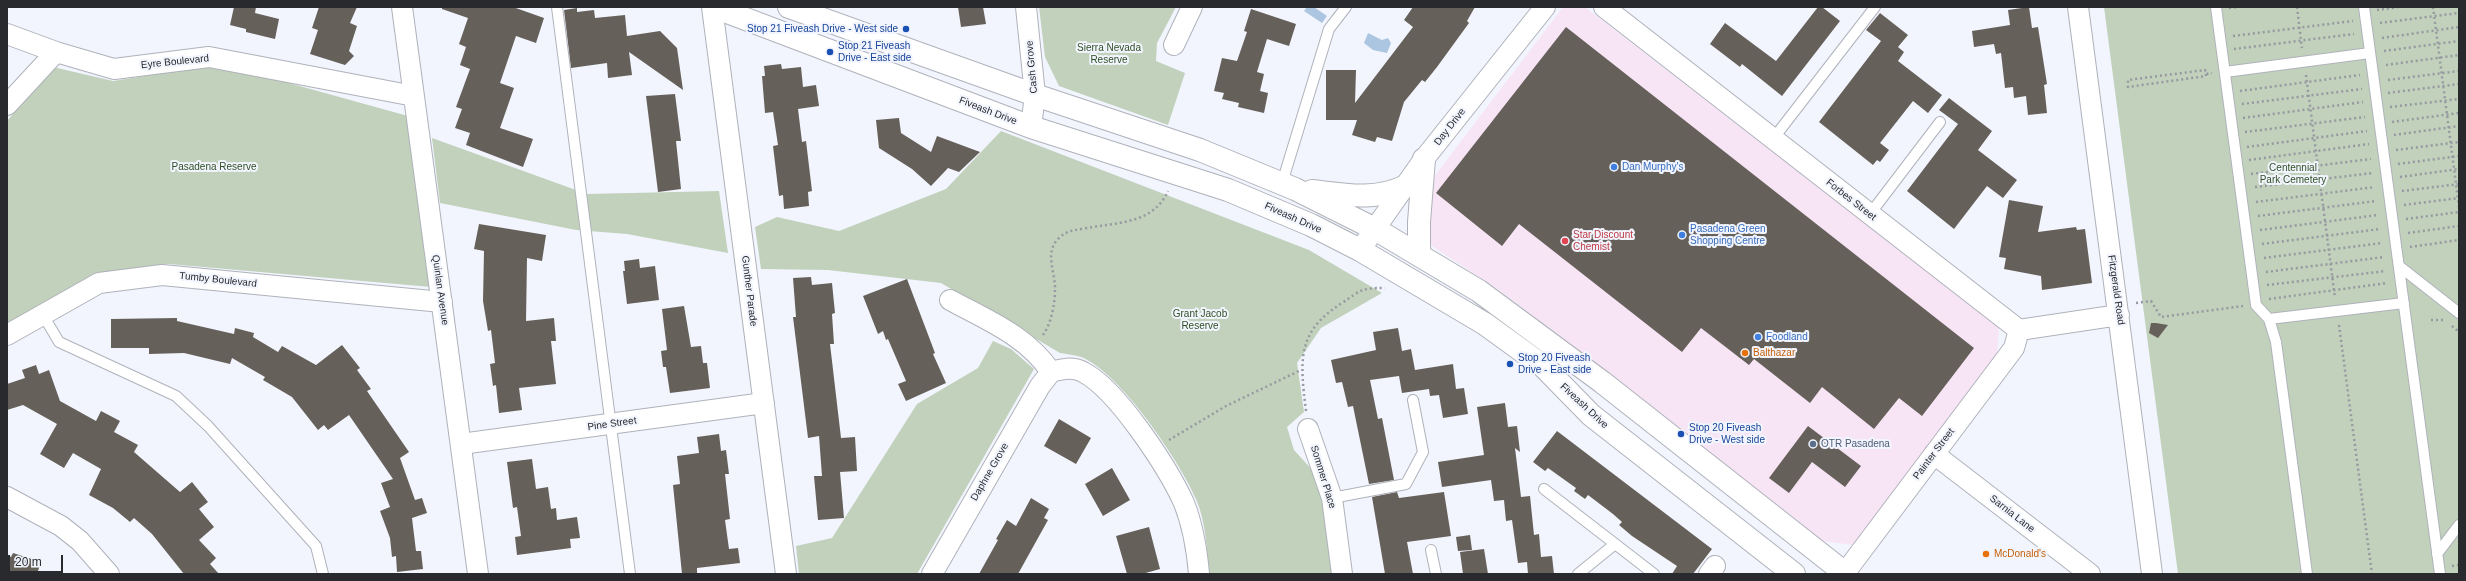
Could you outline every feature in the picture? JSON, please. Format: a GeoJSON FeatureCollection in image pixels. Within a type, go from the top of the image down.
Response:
{"type":"FeatureCollection","features":[{"type":"Feature","properties":{"kind":"main road","name":"Fiveash Drive"},"geometry":{"type":"LineString","coordinates":[[713,7],[1031,127],[1228,190],[1360,250],[1485,324],[1543,366],[1597,420],[1794,574]]}},
{"type":"Feature","properties":{"kind":"main road"},"geometry":{"type":"LineString","coordinates":[[789,7],[1035,95],[1200,150],[1288,186],[1375,229],[1479,291],[1602,382],[1845,574]]}},
{"type":"Feature","properties":{"kind":"main road"},"geometry":{"type":"LineString","coordinates":[[1419,254],[1419,227],[1424,159]]}},
{"type":"Feature","properties":{"kind":"main road"},"geometry":{"type":"LineString","coordinates":[[1288,186],[1360,197],[1389,194],[1406,186]]}},
{"type":"Feature","properties":{"kind":"street","name":"Quinlan Avenue"},"geometry":{"type":"LineString","coordinates":[[402,7],[478,574]]}},
{"type":"Feature","properties":{"kind":"street","name":"Gunther Parade"},"geometry":{"type":"LineString","coordinates":[[713,7],[786,574]]}},
{"type":"Feature","properties":{"kind":"street","name":"Cash Grove"},"geometry":{"type":"LineString","coordinates":[[1026,7],[1035,95],[1031,127]]}},
{"type":"Feature","properties":{"kind":"street"},"geometry":{"type":"LineString","coordinates":[[1174,46],[1192,7]]}},
{"type":"Feature","properties":{"kind":"street","name":"Day Drive"},"geometry":{"type":"LineString","coordinates":[[1360,250],[1424,159],[1545,7]]}},
{"type":"Feature","properties":{"kind":"street","name":"Forbes Street"},"geometry":{"type":"LineString","coordinates":[[1604,7],[2019,330]]}},
{"type":"Feature","properties":{"kind":"street","name":"Fitzgerald Road"},"geometry":{"type":"LineString","coordinates":[[2078,7],[2152,574]]}},
{"type":"Feature","properties":{"kind":"street","name":"Eyre Boulevard"},"geometry":{"type":"LineString","coordinates":[[7,34],[56,52],[114,69],[209,57],[414,96]]}},
{"type":"Feature","properties":{"kind":"street"},"geometry":{"type":"LineString","coordinates":[[7,105],[56,52]]}},
{"type":"Feature","properties":{"kind":"street","name":"Tumby Boulevard"},"geometry":{"type":"LineString","coordinates":[[7,335],[99,283],[162,275],[442,302]]}},
{"type":"Feature","properties":{"kind":"street"},"geometry":{"type":"LineString","coordinates":[[950,300],[1016,335],[1040,356],[1051,372],[1065,368],[1083,371],[1103,387],[1142,432],[1184,503],[1197,546],[1199,574]]}},
{"type":"Feature","properties":{"kind":"street"},"geometry":{"type":"LineString","coordinates":[[2019,330],[2118,310]]}},
{"type":"Feature","properties":{"kind":"street","name":"Painter Street"},"geometry":{"type":"LineString","coordinates":[[1845,574],[2014,348],[2019,330]]}},
{"type":"Feature","properties":{"kind":"street","name":"Daphne Grove"},"geometry":{"type":"LineString","coordinates":[[932,574],[1040,386],[1051,372]]}},
{"type":"Feature","properties":{"kind":"street","name":"Pine Street"},"geometry":{"type":"LineString","coordinates":[[461,444],[764,403]]}},
{"type":"Feature","properties":{"kind":"street","name":"Sommer Place"},"geometry":{"type":"LineString","coordinates":[[1308,429],[1332,498],[1342,574]]}},
{"type":"Feature","properties":{"kind":"street","name":"Sarnia Lane"},"geometry":{"type":"LineString","coordinates":[[1934,454],[2090,574]]}},
{"type":"Feature","properties":{"kind":"street"},"geometry":{"type":"LineString","coordinates":[[7,497],[61,526],[80,541],[109,574]]}},
{"type":"Feature","properties":{"kind":"lane"},"geometry":{"type":"LineString","coordinates":[[557,7],[630,574]]}},
{"type":"Feature","properties":{"kind":"lane"},"geometry":{"type":"LineString","coordinates":[[1288,186],[1329,29],[1346,7]]}},
{"type":"Feature","properties":{"kind":"lane"},"geometry":{"type":"LineString","coordinates":[[1773,138],[1875,7]]}},
{"type":"Feature","properties":{"kind":"lane"},"geometry":{"type":"LineString","coordinates":[[2216,7],[2255,303],[2269,319],[2276,342],[2307,574]]}},
{"type":"Feature","properties":{"kind":"lane"},"geometry":{"type":"LineString","coordinates":[[2366,22],[2440,574]]}},
{"type":"Feature","properties":{"kind":"lane"},"geometry":{"type":"LineString","coordinates":[[2225,72],[2370,53]]}},
{"type":"Feature","properties":{"kind":"lane"},"geometry":{"type":"LineString","coordinates":[[1870,214],[1940,122]]}},
{"type":"Feature","properties":{"kind":"lane"},"geometry":{"type":"LineString","coordinates":[[2399,268],[2459,313]]}},
{"type":"Feature","properties":{"kind":"lane"},"geometry":{"type":"LineString","coordinates":[[2269,319],[2404,303]]}},
{"type":"Feature","properties":{"kind":"lane"},"geometry":{"type":"LineString","coordinates":[[43,315],[59,342],[176,396],[208,426],[316,546],[323,574]]}},
{"type":"Feature","properties":{"kind":"lane"},"geometry":{"type":"LineString","coordinates":[[1332,498],[1406,484],[1423,452],[1413,400]]}},
{"type":"Feature","properties":{"kind":"lane"},"geometry":{"type":"LineString","coordinates":[[1544,489],[1654,574]]}},
{"type":"Feature","properties":{"kind":"lane"},"geometry":{"type":"LineString","coordinates":[[2437,554],[2459,525]]}},
{"type":"Feature","properties":{"kind":"lane"},"geometry":{"type":"LineString","coordinates":[[1578,574],[1615,544]]}},
{"type":"Feature","properties":{"kind":"lane"},"geometry":{"type":"LineString","coordinates":[[1431,550],[1436,574]]}},
{"type":"Feature","properties":{"kind":"path"},"geometry":{"type":"LineString","coordinates":[[2297,7],[2372,574]]}},
{"type":"Feature","properties":{"kind":"path"},"geometry":{"type":"LineString","coordinates":[[2222,51],[2301,41],[2366,22],[2398,7]]}},
{"type":"Feature","properties":{"kind":"path"},"geometry":{"type":"LineString","coordinates":[[2433,7],[2452,157],[2458,184],[2459,207]]}},
{"type":"Feature","properties":{"kind":"path"},"geometry":{"type":"LineString","coordinates":[[2220,37],[2300,27],[2459,13]]}},
{"type":"Feature","properties":{"kind":"path"},"geometry":{"type":"LineString","coordinates":[[2366,22],[2436,30],[2459,27]]}},
{"type":"Feature","properties":{"kind":"path"},"geometry":{"type":"LineString","coordinates":[[2370,53],[2459,41]]}},
{"type":"Feature","properties":{"kind":"path"},"geometry":{"type":"LineString","coordinates":[[2440,58],[2459,55]]}},
{"type":"Feature","properties":{"kind":"path"},"geometry":{"type":"LineString","coordinates":[[2331,263],[2440,58]]}},
{"type":"Feature","properties":{"kind":"path"},"geometry":{"type":"LineString","coordinates":[[2206,74],[2206,70],[2128,80],[2128,87],[2225,72]]}},
{"type":"Feature","properties":{"kind":"path"},"geometry":{"type":"LineString","coordinates":[[2329,250],[2442,73],[2459,70]]}},
{"type":"Feature","properties":{"kind":"path"},"geometry":{"type":"LineString","coordinates":[[2165,76],[2166,82]]}},
{"type":"Feature","properties":{"kind":"path"},"geometry":{"type":"LineString","coordinates":[[2307,82],[2385,161],[2459,240]]}},
{"type":"Feature","properties":{"kind":"path"},"geometry":{"type":"LineString","coordinates":[[2228,92],[2307,82]]}},
{"type":"Feature","properties":{"kind":"path"},"geometry":{"type":"LineString","coordinates":[[2248,246],[2327,236],[2443,86],[2459,84]]}},
{"type":"Feature","properties":{"kind":"path"},"geometry":{"type":"LineString","coordinates":[[2229,106],[2309,96],[2459,226]]}},
{"type":"Feature","properties":{"kind":"path"},"geometry":{"type":"LineString","coordinates":[[2246,232],[2325,222],[2445,100],[2459,98]]}},
{"type":"Feature","properties":{"kind":"path"},"geometry":{"type":"LineString","coordinates":[[2231,120],[2310,109],[2459,212]]}},
{"type":"Feature","properties":{"kind":"path"},"geometry":{"type":"LineString","coordinates":[[2244,217],[2323,207],[2447,115],[2459,113]]}},
{"type":"Feature","properties":{"kind":"path"},"geometry":{"type":"LineString","coordinates":[[2233,133],[2312,123],[2458,198]]}},
{"type":"Feature","properties":{"kind":"path"},"geometry":{"type":"LineString","coordinates":[[2242,204],[2322,194],[2449,127],[2459,126]]}},
{"type":"Feature","properties":{"kind":"path"},"geometry":{"type":"LineString","coordinates":[[2235,148],[2314,138],[2458,184]]}},
{"type":"Feature","properties":{"kind":"path"},"geometry":{"type":"LineString","coordinates":[[2240,189],[2320,179],[2459,142]]}},
{"type":"Feature","properties":{"kind":"path"},"geometry":{"type":"LineString","coordinates":[[2237,162],[2316,151],[2454,170],[2459,169]]}},
{"type":"Feature","properties":{"kind":"path"},"geometry":{"type":"LineString","coordinates":[[2239,176],[2318,166],[2459,156]]}},
{"type":"Feature","properties":{"kind":"path"},"geometry":{"type":"LineString","coordinates":[[1033,350],[1048,329],[1053,310],[1055,287],[1051,253],[1057,239],[1068,231],[1139,219],[1155,211],[1163,201],[1174,173]]}},
{"type":"Feature","properties":{"kind":"path"},"geometry":{"type":"LineString","coordinates":[[2249,259],[2329,250]]}},
{"type":"Feature","properties":{"kind":"path"},"geometry":{"type":"LineString","coordinates":[[2251,273],[2331,263]]}},
{"type":"Feature","properties":{"kind":"path"},"geometry":{"type":"LineString","coordinates":[[2253,286],[2399,268]]}},
{"type":"Feature","properties":{"kind":"path"},"geometry":{"type":"LineString","coordinates":[[2118,310],[2151,301],[2161,317],[2334,290],[2401,282]]}},
{"type":"Feature","properties":{"kind":"path"},"geometry":{"type":"LineString","coordinates":[[1308,429],[1301,370],[1305,345],[1315,324],[1334,308],[1366,288],[1391,288],[1382,283]]}},
{"type":"Feature","properties":{"kind":"path"},"geometry":{"type":"LineString","coordinates":[[2431,320],[2445,320],[2459,332]]}},
{"type":"Feature","properties":{"kind":"path"},"geometry":{"type":"LineString","coordinates":[[1153,450],[1226,406],[1301,370]]}},
{"type":"Feature","properties":{"kind":"shaded area"},"geometry":{"type":"Polygon","coordinates":[[[1563,7],[1585,7],[1999,327],[1997,356],[1853,545],[1822,541],[1499,290],[1423,240],[1430,182],[1563,7]]]}},
{"type":"Feature","properties":{"kind":"green space","name":"Sierra Nevada Reserve"},"geometry":{"type":"Polygon","coordinates":[[[1039,7],[1176,7],[1157,43],[1156,61],[1185,73],[1168,125],[1059,86],[1045,57],[1039,7]]]}},
{"type":"Feature","properties":{"kind":"green space","name":"Centennial Park Cemetery"},"geometry":{"type":"Polygon","coordinates":[[[2104,7],[2459,7],[2459,574],[2178,574],[2104,7]]]}},
{"type":"Feature","properties":{"kind":"green space","name":"Pasadena Reserve"},"geometry":{"type":"Polygon","coordinates":[[[220,64],[408,116],[431,287],[169,264],[95,273],[7,324],[7,121],[53,67],[113,81],[220,64]]]}},
{"type":"Feature","properties":{"kind":"green space","name":"Grant Jacob Reserve"},"geometry":{"type":"Polygon","coordinates":[[[1001,131],[1309,250],[1382,293],[1321,328],[1297,363],[1304,412],[1287,427],[1294,450],[1315,473],[1327,523],[1332,574],[1209,574],[1206,536],[1202,517],[1196,499],[1177,463],[1147,420],[1113,380],[1096,366],[1081,357],[1060,353],[941,283],[828,270],[761,269],[755,227],[777,217],[839,231],[946,189],[1001,131]]]}},
{"type":"Feature","properties":{"kind":"green space"},"geometry":{"type":"Polygon","coordinates":[[[432,138],[587,194],[719,191],[728,253],[627,234],[576,230],[440,203],[432,138]]]}},
{"type":"Feature","properties":{"kind":"green space"},"geometry":{"type":"Polygon","coordinates":[[[993,341],[1011,349],[1034,369],[917,574],[799,574],[796,546],[832,538],[917,404],[978,368],[993,341]]]}},
{"type":"Feature","properties":{"kind":"water"},"geometry":{"type":"Polygon","coordinates":[[[1307,7],[1314,7],[1327,16],[1322,23],[1304,11],[1307,7]]]}},
{"type":"Feature","properties":{"kind":"water"},"geometry":{"type":"Polygon","coordinates":[[[1368,33],[1382,40],[1388,38],[1391,43],[1387,53],[1373,50],[1364,43],[1368,33]]]}},
{"type":"Feature","properties":{"kind":"building"},"geometry":{"type":"Polygon","coordinates":[[[234,7],[256,7],[255,13],[279,19],[275,39],[246,32],[246,29],[230,25],[234,7]]]}},
{"type":"Feature","properties":{"kind":"building"},"geometry":{"type":"Polygon","coordinates":[[[319,7],[357,7],[350,23],[357,26],[349,51],[354,56],[345,65],[310,54],[318,30],[312,28],[319,7]]]}},
{"type":"Feature","properties":{"kind":"building"},"geometry":{"type":"Polygon","coordinates":[[[442,7],[513,7],[544,18],[536,43],[516,36],[500,83],[514,88],[500,128],[533,139],[523,167],[466,145],[470,133],[455,128],[462,109],[456,107],[470,69],[460,65],[466,47],[459,44],[468,18],[442,9],[442,7]]]}},
{"type":"Feature","properties":{"kind":"building"},"geometry":{"type":"Polygon","coordinates":[[[958,7],[983,7],[986,24],[961,27],[958,7]]]}},
{"type":"Feature","properties":{"kind":"building"},"geometry":{"type":"Polygon","coordinates":[[[1413,7],[1475,7],[1467,21],[1469,23],[1437,67],[1425,82],[1422,80],[1404,102],[1392,141],[1377,137],[1375,142],[1352,135],[1357,120],[1326,120],[1326,70],[1356,70],[1355,103],[1413,27],[1404,20],[1413,7]]]}},
{"type":"Feature","properties":{"kind":"building"},"geometry":{"type":"Polygon","coordinates":[[[1818,7],[1822,7],[1840,21],[1782,96],[1742,64],[1740,67],[1710,44],[1725,23],[1776,61],[1818,7]]]}},
{"type":"Feature","properties":{"kind":"building"},"geometry":{"type":"Polygon","coordinates":[[[2029,7],[2032,28],[2038,27],[2047,84],[2044,85],[2047,113],[2028,115],[2026,96],[2014,98],[2013,87],[2005,88],[2001,53],[1996,54],[1994,44],[1974,47],[1972,31],[2010,25],[2008,10],[2029,7]]]}},
{"type":"Feature","properties":{"kind":"building"},"geometry":{"type":"Polygon","coordinates":[[[577,8],[577,12],[594,10],[595,18],[625,15],[627,36],[660,31],[677,48],[683,90],[629,52],[632,75],[608,78],[607,63],[571,68],[564,10],[577,8]]]}},
{"type":"Feature","properties":{"kind":"building"},"geometry":{"type":"Polygon","coordinates":[[[1251,9],[1296,24],[1289,46],[1267,39],[1257,72],[1264,74],[1260,91],[1268,93],[1264,113],[1238,107],[1239,103],[1222,99],[1224,93],[1214,91],[1222,58],[1237,61],[1247,32],[1244,31],[1251,9]]]}},
{"type":"Feature","properties":{"kind":"building"},"geometry":{"type":"Polygon","coordinates":[[[1880,13],[1908,35],[1898,47],[1904,52],[1898,61],[1942,95],[1928,113],[1913,101],[1880,143],[1889,150],[1880,162],[1877,160],[1873,165],[1819,122],[1881,41],[1866,30],[1880,13]]]}},
{"type":"Feature","properties":{"kind":"building","name":"Pasadena Green Shopping Centre"},"geometry":{"type":"Polygon","coordinates":[[[1566,27],[1974,348],[1922,416],[1899,398],[1874,429],[1822,387],[1810,403],[1754,359],[1749,365],[1701,328],[1682,352],[1519,224],[1502,246],[1436,193],[1566,27]]]}},
{"type":"Feature","properties":{"kind":"building"},"geometry":{"type":"Polygon","coordinates":[[[781,64],[782,69],[801,67],[803,87],[816,85],[819,106],[798,109],[802,142],[806,141],[812,191],[808,192],[809,206],[784,209],[783,195],[779,196],[773,146],[778,145],[773,112],[765,113],[762,76],[765,76],[764,66],[781,64]]]}},
{"type":"Feature","properties":{"kind":"building"},"geometry":{"type":"Polygon","coordinates":[[[675,94],[681,141],[676,141],[681,189],[658,192],[646,96],[675,94]]]}},
{"type":"Feature","properties":{"kind":"building"},"geometry":{"type":"Polygon","coordinates":[[[1949,98],[1992,131],[1978,150],[2017,180],[2003,198],[1987,186],[1954,229],[1907,191],[1958,124],[1939,110],[1949,98]]]}},
{"type":"Feature","properties":{"kind":"building"},"geometry":{"type":"Polygon","coordinates":[[[899,118],[901,133],[931,152],[937,136],[980,152],[959,172],[948,168],[931,186],[912,169],[879,148],[876,120],[899,118]]]}},
{"type":"Feature","properties":{"kind":"building"},"geometry":{"type":"Polygon","coordinates":[[[2009,200],[2043,206],[2038,232],[2076,227],[2077,230],[2085,229],[2092,283],[2042,290],[2041,276],[2004,269],[2006,258],[1999,257],[2009,200]]]}},
{"type":"Feature","properties":{"kind":"building"},"geometry":{"type":"Polygon","coordinates":[[[479,224],[546,235],[542,261],[527,258],[526,321],[554,318],[556,341],[551,341],[556,384],[519,388],[522,410],[499,413],[496,385],[493,386],[490,364],[495,363],[491,330],[488,331],[483,301],[484,251],[474,249],[479,224]]]}},
{"type":"Feature","properties":{"kind":"building"},"geometry":{"type":"Polygon","coordinates":[[[639,259],[640,268],[655,266],[659,300],[627,304],[623,271],[625,271],[624,261],[639,259]]]}},
{"type":"Feature","properties":{"kind":"building"},"geometry":{"type":"Polygon","coordinates":[[[811,277],[812,285],[832,283],[835,313],[832,314],[834,344],[830,344],[841,438],[855,437],[857,471],[840,472],[844,518],[818,520],[814,476],[822,476],[819,436],[808,438],[793,317],[796,317],[793,278],[811,277]]]}},
{"type":"Feature","properties":{"kind":"building"},"geometry":{"type":"Polygon","coordinates":[[[907,279],[935,353],[933,354],[946,383],[906,401],[898,384],[906,381],[888,339],[886,340],[883,331],[878,334],[863,296],[907,279]]]}},
{"type":"Feature","properties":{"kind":"building"},"geometry":{"type":"Polygon","coordinates":[[[684,306],[691,347],[701,346],[703,363],[707,363],[710,388],[670,393],[666,367],[663,367],[661,351],[667,350],[662,309],[684,306]]]}},
{"type":"Feature","properties":{"kind":"building"},"geometry":{"type":"Polygon","coordinates":[[[177,318],[177,321],[234,334],[235,328],[254,333],[253,337],[278,352],[282,346],[316,365],[342,345],[360,368],[357,370],[371,389],[367,391],[409,452],[400,458],[415,500],[422,498],[427,513],[412,518],[416,551],[421,551],[423,569],[397,572],[396,556],[392,557],[390,538],[380,511],[390,507],[381,483],[393,479],[349,415],[328,430],[324,425],[318,430],[292,397],[263,380],[265,377],[232,358],[230,364],[184,353],[149,354],[149,348],[111,348],[111,319],[177,318]]]}},
{"type":"Feature","properties":{"kind":"building"},"geometry":{"type":"Polygon","coordinates":[[[2151,323],[2168,325],[2158,338],[2149,333],[2151,323]]]}},
{"type":"Feature","properties":{"kind":"building"},"geometry":{"type":"Polygon","coordinates":[[[1398,328],[1402,351],[1411,349],[1415,370],[1453,364],[1456,389],[1464,388],[1468,414],[1443,418],[1439,395],[1430,396],[1429,389],[1402,393],[1399,376],[1370,380],[1378,419],[1382,418],[1394,480],[1369,484],[1353,406],[1348,407],[1342,382],[1336,383],[1331,360],[1376,350],[1373,332],[1398,328]]]}},
{"type":"Feature","properties":{"kind":"building"},"geometry":{"type":"Polygon","coordinates":[[[36,365],[39,374],[49,370],[60,401],[96,421],[101,411],[120,421],[114,432],[138,445],[134,452],[180,492],[192,482],[208,502],[199,509],[214,527],[199,540],[216,558],[210,564],[219,574],[184,574],[152,534],[134,518],[130,522],[113,508],[89,495],[101,469],[73,453],[64,468],[40,454],[57,424],[23,405],[7,410],[7,384],[25,378],[22,370],[36,365]]]}},
{"type":"Feature","properties":{"kind":"building"},"geometry":{"type":"Polygon","coordinates":[[[1505,403],[1508,427],[1517,426],[1520,452],[1515,448],[1521,497],[1530,496],[1534,535],[1539,534],[1541,557],[1552,556],[1554,574],[1528,574],[1527,562],[1518,563],[1512,520],[1506,521],[1504,500],[1494,501],[1491,480],[1442,487],[1438,462],[1484,455],[1477,407],[1505,403]]]}},
{"type":"Feature","properties":{"kind":"building"},"geometry":{"type":"Polygon","coordinates":[[[1059,419],[1091,438],[1076,464],[1044,446],[1059,419]]]}},
{"type":"Feature","properties":{"kind":"building","name":"OTR Pasadena"},"geometry":{"type":"Polygon","coordinates":[[[1808,426],[1861,466],[1845,487],[1812,462],[1789,493],[1769,478],[1808,426]]]}},
{"type":"Feature","properties":{"kind":"building"},"geometry":{"type":"Polygon","coordinates":[[[1557,431],[1712,549],[1693,574],[1672,574],[1677,566],[1632,536],[1619,525],[1622,522],[1613,514],[1588,495],[1585,499],[1574,491],[1576,488],[1548,468],[1545,471],[1533,462],[1557,431]]]}},
{"type":"Feature","properties":{"kind":"building"},"geometry":{"type":"Polygon","coordinates":[[[719,434],[721,451],[726,450],[729,474],[725,474],[730,519],[725,520],[729,549],[738,548],[740,563],[697,568],[697,574],[682,574],[673,485],[680,484],[677,456],[699,453],[697,437],[719,434]]]}},
{"type":"Feature","properties":{"kind":"building"},"geometry":{"type":"Polygon","coordinates":[[[532,459],[536,489],[548,487],[551,509],[556,508],[557,520],[577,517],[580,538],[570,539],[571,548],[517,555],[515,537],[521,536],[517,507],[513,508],[507,462],[532,459]]]}},
{"type":"Feature","properties":{"kind":"building"},"geometry":{"type":"Polygon","coordinates":[[[1112,468],[1130,500],[1103,516],[1085,484],[1112,468]]]}},
{"type":"Feature","properties":{"kind":"building"},"geometry":{"type":"Polygon","coordinates":[[[1397,492],[1399,498],[1444,492],[1451,536],[1407,542],[1413,574],[1385,574],[1372,497],[1397,492]]]}},
{"type":"Feature","properties":{"kind":"building"},"geometry":{"type":"Polygon","coordinates":[[[1031,498],[1049,509],[1044,518],[1048,520],[1018,574],[979,574],[998,540],[996,539],[1007,520],[1016,526],[1031,498]]]}},
{"type":"Feature","properties":{"kind":"building"},"geometry":{"type":"Polygon","coordinates":[[[1149,527],[1160,569],[1142,574],[1127,574],[1116,536],[1149,527]]]}},
{"type":"Feature","properties":{"kind":"building"},"geometry":{"type":"Polygon","coordinates":[[[1470,535],[1472,550],[1458,551],[1456,537],[1470,535]]]}},
{"type":"Feature","properties":{"kind":"building"},"geometry":{"type":"Polygon","coordinates":[[[1484,549],[1488,574],[1463,574],[1460,552],[1484,549]]]}},
{"type":"Feature","properties":{"kind":"building"},"geometry":{"type":"Polygon","coordinates":[[[13,553],[41,562],[37,574],[7,574],[7,555],[11,557],[13,553]]]}},
{"type":"Feature","properties":{"kind":"place","name":"Stop 21 Fiveash Drive - West side"},"geometry":{"type":"Point","coordinates":[906,29]}},
{"type":"Feature","properties":{"kind":"place","name":"Stop 21 Fiveash Drive - East side"},"geometry":{"type":"Point","coordinates":[830,52]}},
{"type":"Feature","properties":{"kind":"place","name":"Dan Murphy's"},"geometry":{"type":"Point","coordinates":[1614,167]}},
{"type":"Feature","properties":{"kind":"place","name":"Pasadena Green Shopping Centre"},"geometry":{"type":"Point","coordinates":[1682,235]}},
{"type":"Feature","properties":{"kind":"place","name":"Star Discount Chemist"},"geometry":{"type":"Point","coordinates":[1565,241]}},
{"type":"Feature","properties":{"kind":"place","name":"Foodland"},"geometry":{"type":"Point","coordinates":[1758,337]}},
{"type":"Feature","properties":{"kind":"place","name":"Balthazar"},"geometry":{"type":"Point","coordinates":[1745,353]}},
{"type":"Feature","properties":{"kind":"place","name":"Stop 20 Fiveash Drive - East side"},"geometry":{"type":"Point","coordinates":[1510,364]}},
{"type":"Feature","properties":{"kind":"place","name":"Stop 20 Fiveash Drive - West side"},"geometry":{"type":"Point","coordinates":[1681,434]}},
{"type":"Feature","properties":{"kind":"place","name":"OTR Pasadena"},"geometry":{"type":"Point","coordinates":[1813,444]}},
{"type":"Feature","properties":{"kind":"place","name":"McDonald's"},"geometry":{"type":"Point","coordinates":[1986,554]}}]}
